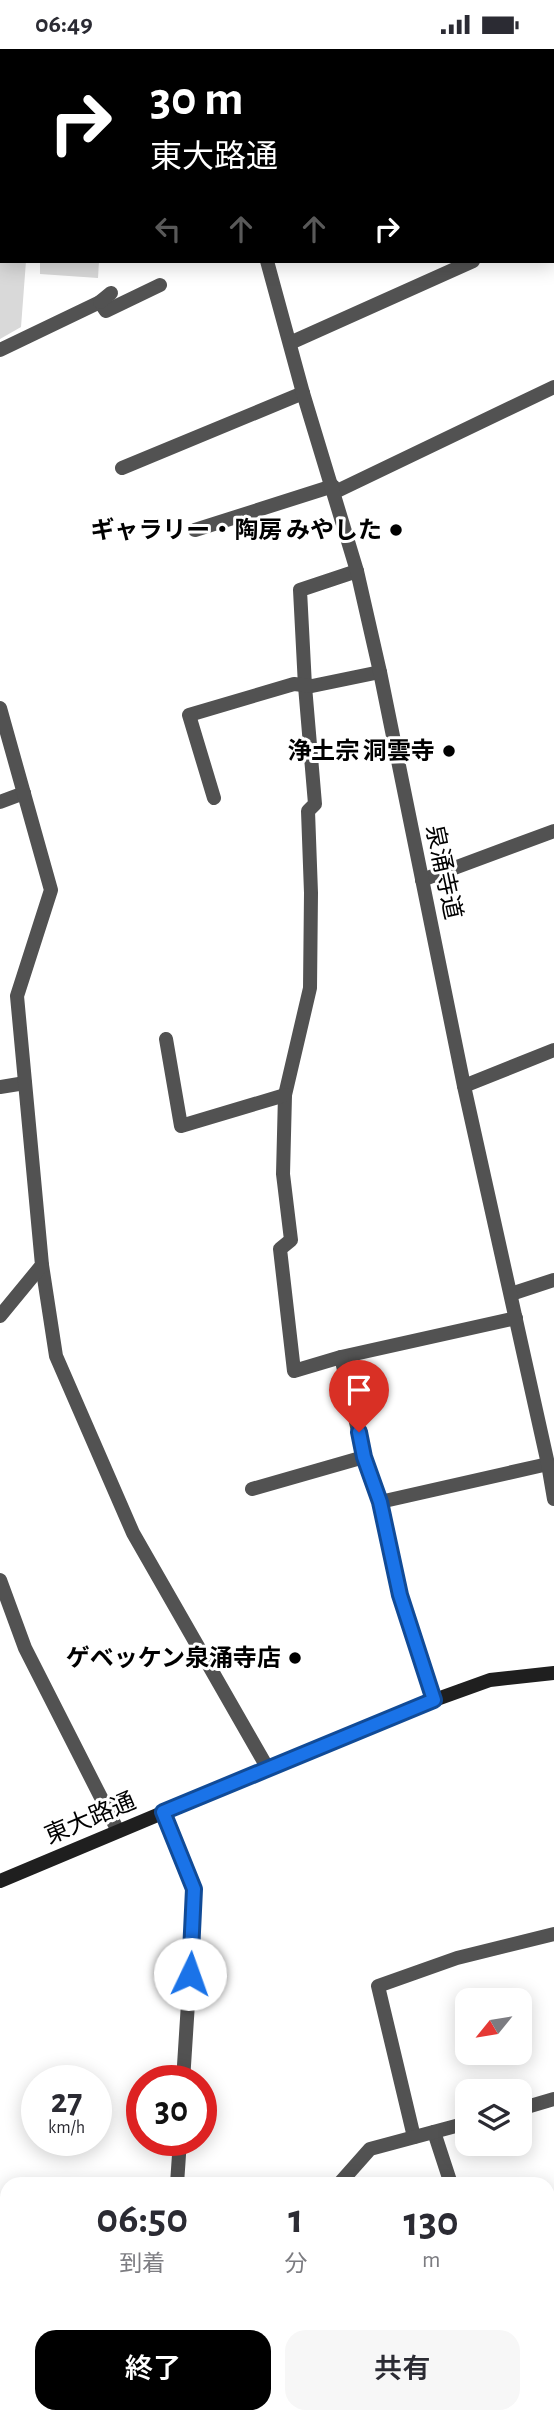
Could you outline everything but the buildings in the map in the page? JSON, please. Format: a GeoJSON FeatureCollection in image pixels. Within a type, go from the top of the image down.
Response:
{"type":"FeatureCollection","features":[{"type":"Feature","properties":{"kind":"main road","name":"東大路通"},"geometry":{"type":"LineString","coordinates":[[0,1881],[267,1767],[434,1700],[490,1680],[554,1673]]}},
{"type":"Feature","properties":{"kind":"street","name":"泉涌寺道"},"geometry":{"type":"LineString","coordinates":[[268,263],[303,393],[357,571],[464,1086],[550,1457],[554,1499]]}},
{"type":"Feature","properties":{"kind":"street"},"geometry":{"type":"LineString","coordinates":[[290,343],[469,263]]}},
{"type":"Feature","properties":{"kind":"street"},"geometry":{"type":"LineString","coordinates":[[0,350],[106,297],[106,311],[160,285]]}},
{"type":"Feature","properties":{"kind":"street"},"geometry":{"type":"LineString","coordinates":[[195,530],[334,489],[554,387]]}},
{"type":"Feature","properties":{"kind":"street"},"geometry":{"type":"LineString","coordinates":[[122,468],[303,393]]}},
{"type":"Feature","properties":{"kind":"street"},"geometry":{"type":"LineString","coordinates":[[357,571],[300,590],[304,685],[315,804],[308,811],[312,893],[310,988],[285,1095],[284,1174],[291,1240],[280,1249],[294,1371],[341,1357],[516,1318]]}},
{"type":"Feature","properties":{"kind":"street"},"geometry":{"type":"LineString","coordinates":[[214,798],[189,715],[294,684],[312,686],[380,672]]}},
{"type":"Feature","properties":{"kind":"street"},"geometry":{"type":"LineString","coordinates":[[0,708],[51,890],[17,996],[42,1265],[56,1356],[134,1533],[267,1767]]}},
{"type":"Feature","properties":{"kind":"street"},"geometry":{"type":"LineString","coordinates":[[0,801],[24,793]]}},
{"type":"Feature","properties":{"kind":"street"},"geometry":{"type":"LineString","coordinates":[[422,880],[554,831]]}},
{"type":"Feature","properties":{"kind":"street"},"geometry":{"type":"LineString","coordinates":[[166,1039],[181,1126],[285,1095]]}},
{"type":"Feature","properties":{"kind":"street"},"geometry":{"type":"LineString","coordinates":[[464,1086],[554,1050]]}},
{"type":"Feature","properties":{"kind":"street"},"geometry":{"type":"LineString","coordinates":[[0,1087],[25,1083]]}},
{"type":"Feature","properties":{"kind":"street"},"geometry":{"type":"LineString","coordinates":[[0,1316],[42,1265]]}},
{"type":"Feature","properties":{"kind":"street"},"geometry":{"type":"LineString","coordinates":[[511,1294],[554,1280]]}},
{"type":"Feature","properties":{"kind":"street"},"geometry":{"type":"LineString","coordinates":[[341,1357],[364,1457],[380,1502],[400,1595],[434,1700]]}},
{"type":"Feature","properties":{"kind":"street"},"geometry":{"type":"LineString","coordinates":[[252,1489],[364,1457]]}},
{"type":"Feature","properties":{"kind":"street"},"geometry":{"type":"LineString","coordinates":[[380,1502],[550,1457]]}},
{"type":"Feature","properties":{"kind":"street"},"geometry":{"type":"LineString","coordinates":[[0,1580],[25,1648],[118,1831]]}},
{"type":"Feature","properties":{"kind":"street"},"geometry":{"type":"LineString","coordinates":[[163,1812],[195,1894],[184,2065]]}},
{"type":"Feature","properties":{"kind":"street"},"geometry":{"type":"LineString","coordinates":[[414,2137],[378,1986],[457,1958],[554,1934]]}},
{"type":"Feature","properties":{"kind":"street"},"geometry":{"type":"LineString","coordinates":[[532,2105],[554,2099]]}},
{"type":"Feature","properties":{"kind":"street"},"geometry":{"type":"LineString","coordinates":[[346,2177],[370,2149],[455,2126]]}},
{"type":"Feature","properties":{"kind":"street"},"geometry":{"type":"LineString","coordinates":[[434,2132],[449,2177]]}},
{"type":"Feature","properties":{"kind":"street"},"geometry":{"type":"LineString","coordinates":[[177,2177],[179,2156]]}},
{"type":"Feature","properties":{"kind":"shaded area"},"geometry":{"type":"Polygon","coordinates":[[[0,263],[26,263],[21,327],[0,339],[0,263]]]}},
{"type":"Feature","properties":{"kind":"shaded area"},"geometry":{"type":"Polygon","coordinates":[[[40,263],[99,263],[98,278],[40,274],[40,263]]]}},
{"type":"Feature","properties":{"kind":"place","name":"ギャラリー・陶房 みやした"},"geometry":{"type":"Point","coordinates":[396,530]}},
{"type":"Feature","properties":{"kind":"place","name":"浄土宗 洞雲寺"},"geometry":{"type":"Point","coordinates":[449,751]}},
{"type":"Feature","properties":{"kind":"place","name":"ゲベッケン泉涌寺店"},"geometry":{"type":"Point","coordinates":[295,1658]}},
{"type":"Feature","properties":{"kind":"route"},"geometry":{"type":"LineString","coordinates":[[190,1974],[195,1894],[163,1812],[434,1700],[400,1595],[380,1502],[364,1457],[359,1432]]}}]}
